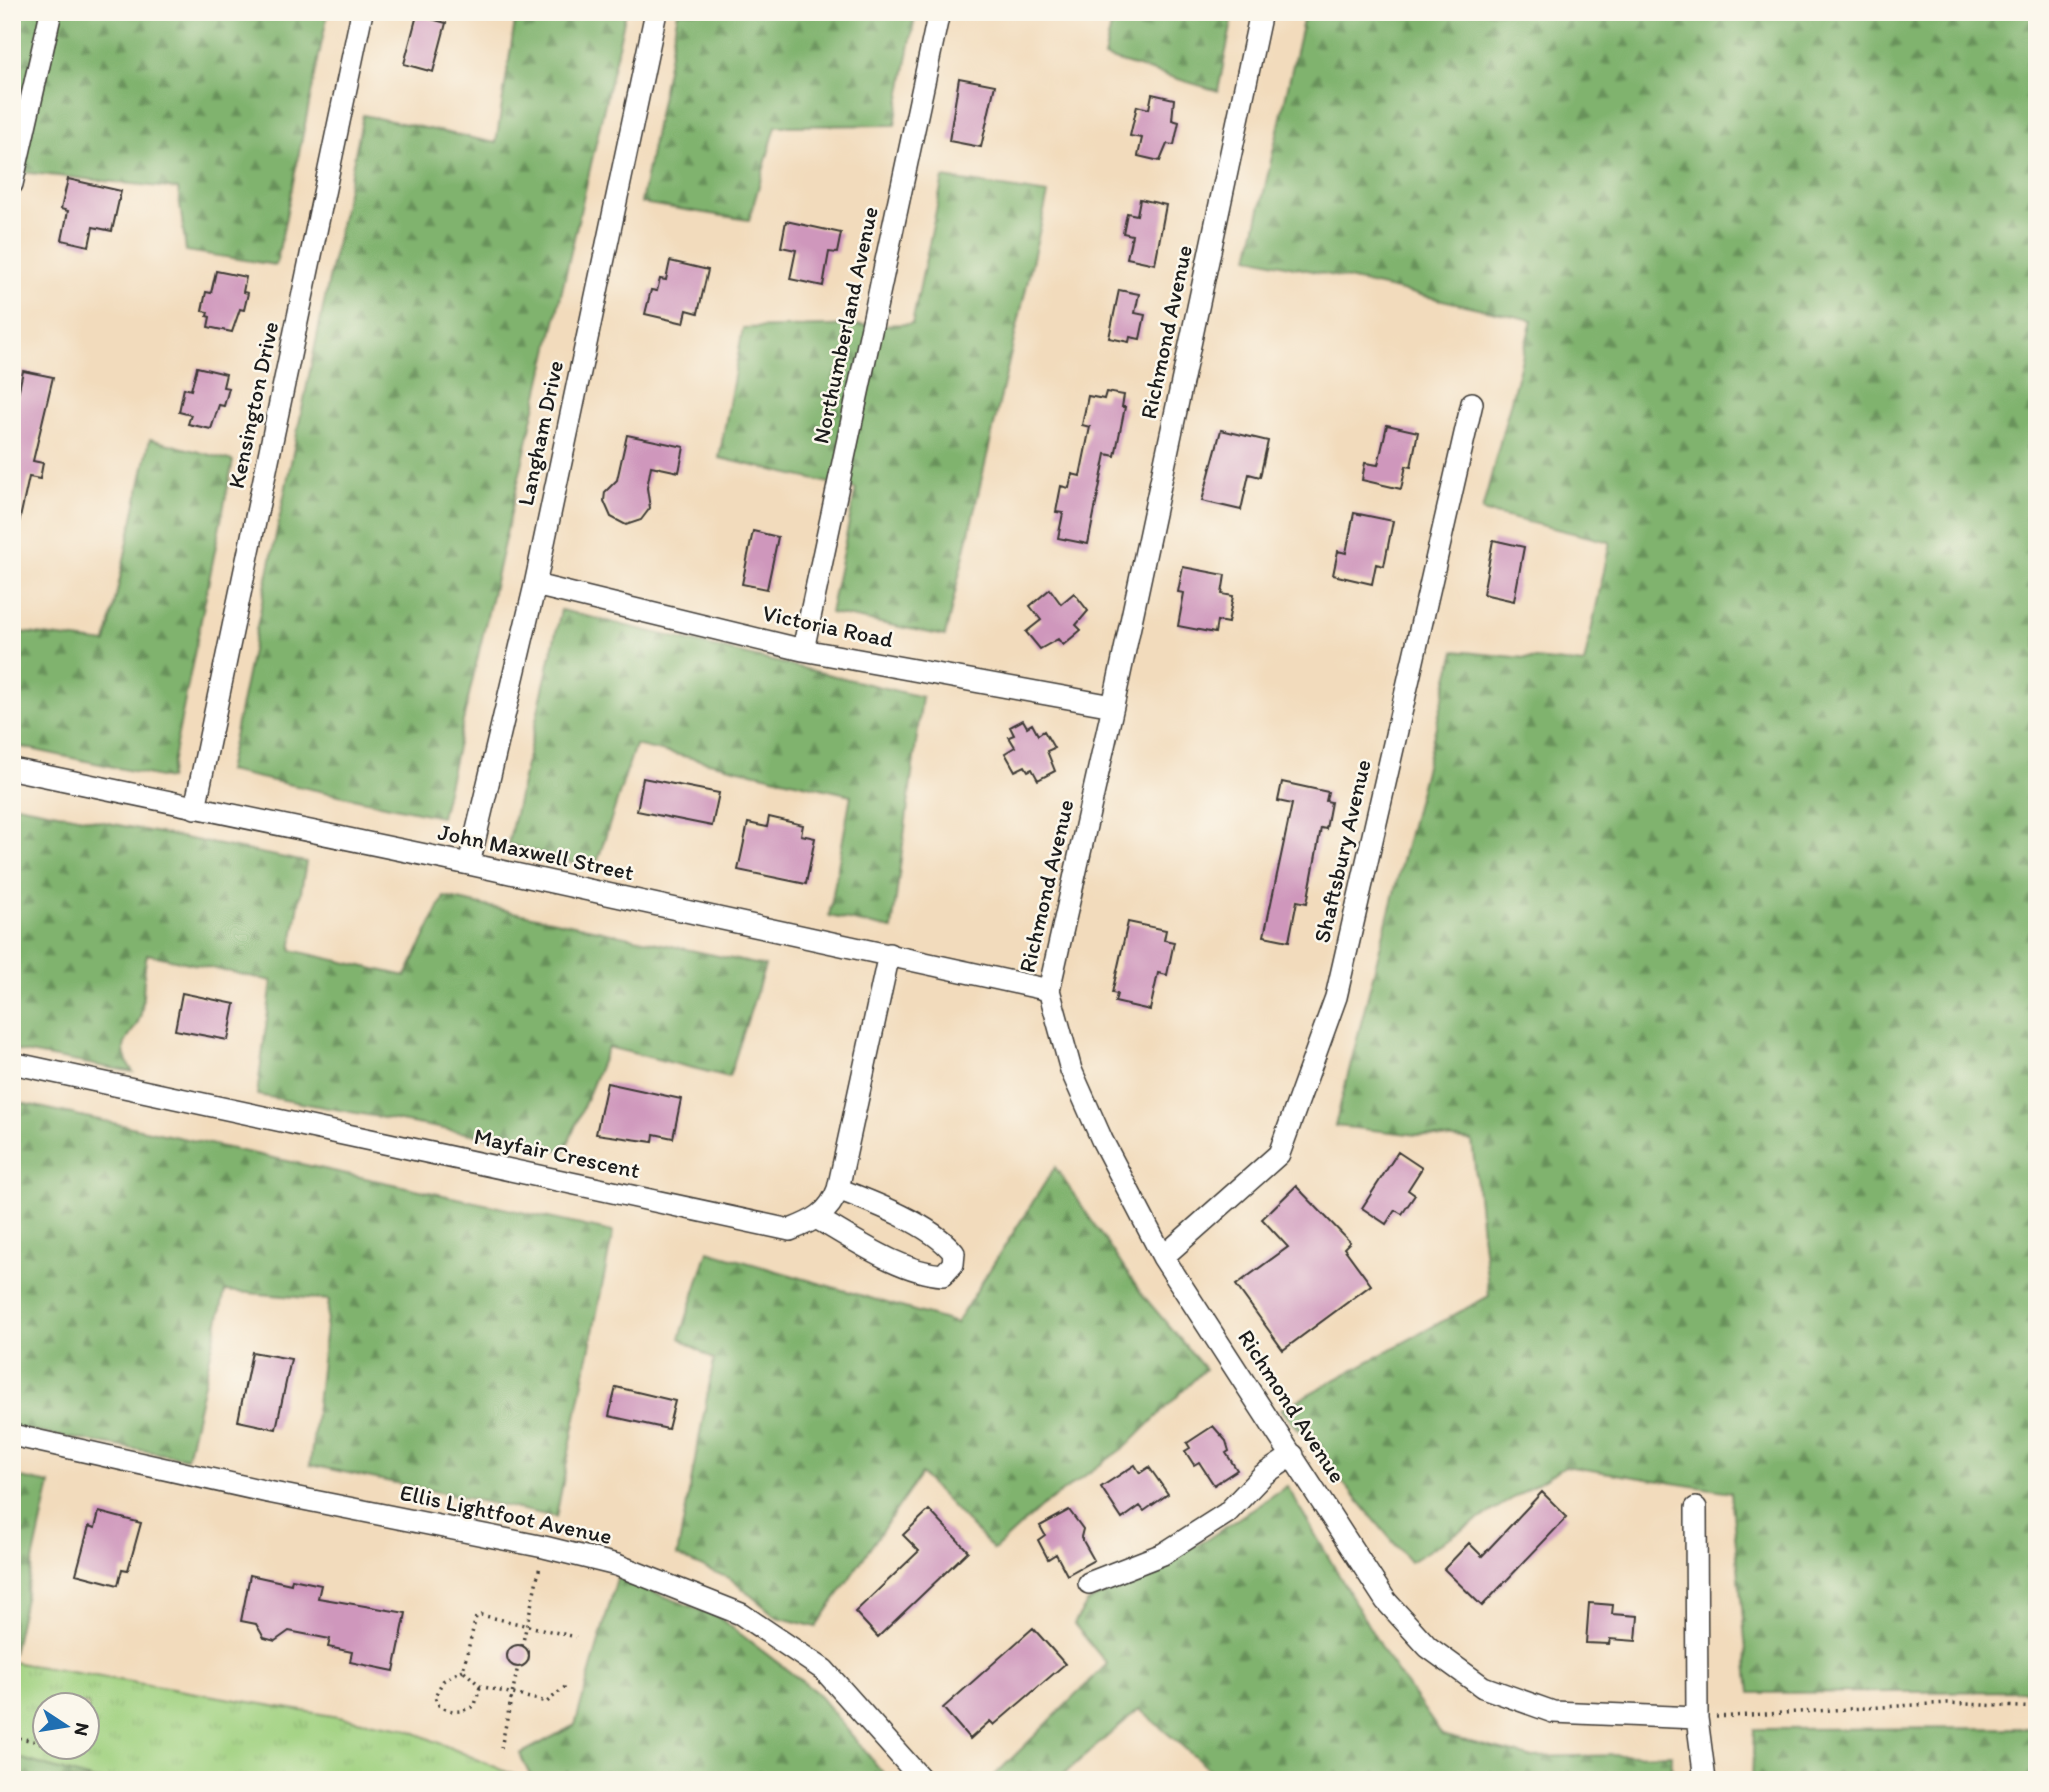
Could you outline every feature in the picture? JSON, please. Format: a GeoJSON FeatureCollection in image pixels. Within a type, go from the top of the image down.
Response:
{"type":"FeatureCollection","features":[{"type":"Feature","properties":{"kind":"street"},"geometry":{"type":"LineString","coordinates":[[12,184],[51,12]]}},
{"type":"Feature","properties":{"kind":"street","name":"Kensington Drive"},"geometry":{"type":"LineString","coordinates":[[195,808],[362,12]]}},
{"type":"Feature","properties":{"kind":"street","name":"Langham Drive"},"geometry":{"type":"LineString","coordinates":[[469,864],[535,585],[656,12]]}},
{"type":"Feature","properties":{"kind":"street","name":"Northumberland Avenue"},"geometry":{"type":"LineString","coordinates":[[803,650],[939,12]]}},
{"type":"Feature","properties":{"kind":"street","name":"Richmond Avenue"},"geometry":{"type":"LineString","coordinates":[[1261,12],[1113,706],[1049,990],[1070,1070],[1102,1140],[1163,1257],[1386,1601],[1428,1647],[1483,1687],[1553,1712],[1697,1718]]}},
{"type":"Feature","properties":{"kind":"street","name":"Shaftsbury Avenue"},"geometry":{"type":"LineString","coordinates":[[1163,1257],[1279,1154],[1336,997],[1472,403]]}},
{"type":"Feature","properties":{"kind":"street","name":"Victoria Road"},"geometry":{"type":"LineString","coordinates":[[535,585],[803,650],[1113,706]]}},
{"type":"Feature","properties":{"kind":"street","name":"John Maxwell Street"},"geometry":{"type":"LineString","coordinates":[[12,769],[469,864],[1049,990]]}},
{"type":"Feature","properties":{"kind":"street"},"geometry":{"type":"LineString","coordinates":[[838,1189],[874,1203],[946,1242],[954,1253],[953,1264],[943,1275],[927,1274],[875,1251],[818,1219],[833,1202],[838,1189],[889,954]]}},
{"type":"Feature","properties":{"kind":"street","name":"Mayfair Crescent"},"geometry":{"type":"LineString","coordinates":[[12,1063],[790,1230],[818,1219]]}},
{"type":"Feature","properties":{"kind":"street","name":"Ellis Lightfoot Avenue"},"geometry":{"type":"LineString","coordinates":[[12,1435],[268,1492],[544,1547],[617,1565],[741,1614],[824,1670],[922,1780]]}},
{"type":"Feature","properties":{"kind":"street"},"geometry":{"type":"LineString","coordinates":[[1089,1583],[1163,1554],[1227,1513],[1263,1475],[1293,1455]]}},
{"type":"Feature","properties":{"kind":"street"},"geometry":{"type":"LineString","coordinates":[[1696,1508],[1697,1718],[1705,1780]]}},
{"type":"Feature","properties":{"kind":"path"},"geometry":{"type":"LineString","coordinates":[[522,1646],[544,1547]]}},
{"type":"Feature","properties":{"kind":"path"},"geometry":{"type":"LineString","coordinates":[[480,1686],[475,1705],[463,1713],[448,1711],[437,1704],[435,1696],[443,1681],[463,1670],[476,1616],[576,1637]]}},
{"type":"Feature","properties":{"kind":"path"},"geometry":{"type":"LineString","coordinates":[[500,1748],[518,1667]]}},
{"type":"Feature","properties":{"kind":"path"},"geometry":{"type":"LineString","coordinates":[[463,1670],[480,1686],[547,1702],[565,1687]]}},
{"type":"Feature","properties":{"kind":"path"},"geometry":{"type":"LineString","coordinates":[[1697,1718],[1948,1703],[2037,1708]]}},
{"type":"Feature","properties":{"kind":"path"},"geometry":{"type":"LineString","coordinates":[[12,1736],[32,1741]]}},
{"type":"Feature","properties":{"kind":"green space"},"geometry":{"type":"Polygon","coordinates":[[[12,12],[328,12],[276,265],[186,251],[178,189],[12,171],[12,12]]]}},
{"type":"Feature","properties":{"kind":"green space"},"geometry":{"type":"Polygon","coordinates":[[[507,12],[626,12],[441,817],[227,771],[363,115],[496,143],[516,15],[507,12]]]}},
{"type":"Feature","properties":{"kind":"green space"},"geometry":{"type":"Polygon","coordinates":[[[678,12],[916,12],[895,125],[776,126],[749,220],[641,203],[678,12]]]}},
{"type":"Feature","properties":{"kind":"green space"},"geometry":{"type":"Polygon","coordinates":[[[1114,12],[1234,12],[1218,91],[1104,57],[1114,12]]]}},
{"type":"Feature","properties":{"kind":"green space"},"geometry":{"type":"Polygon","coordinates":[[[1305,12],[2037,12],[2037,1691],[1750,1693],[1731,1492],[1565,1466],[1410,1562],[1281,1409],[1489,1296],[1472,1141],[1335,1126],[1455,651],[1584,664],[1610,542],[1482,511],[1532,320],[1249,257],[1305,12]]]}},
{"type":"Feature","properties":{"kind":"green space"},"geometry":{"type":"Polygon","coordinates":[[[943,178],[1048,194],[945,636],[830,613],[856,489],[719,458],[743,328],[912,324],[943,178]]]}},
{"type":"Feature","properties":{"kind":"green space"},"geometry":{"type":"Polygon","coordinates":[[[150,439],[233,461],[169,779],[12,745],[12,631],[106,643],[150,439]]]}},
{"type":"Feature","properties":{"kind":"green space"},"geometry":{"type":"Polygon","coordinates":[[[561,610],[922,697],[892,929],[829,916],[851,795],[635,745],[595,869],[508,844],[561,610]]]}},
{"type":"Feature","properties":{"kind":"green space"},"geometry":{"type":"Polygon","coordinates":[[[12,804],[306,862],[291,950],[406,976],[444,897],[765,966],[729,1077],[608,1047],[565,1151],[257,1095],[272,981],[147,954],[140,1019],[127,1038],[124,1051],[133,1072],[12,1050],[12,804]]]}},
{"type":"Feature","properties":{"kind":"green space"},"geometry":{"type":"Polygon","coordinates":[[[12,1101],[613,1232],[556,1517],[310,1465],[329,1300],[225,1291],[187,1458],[12,1428],[12,1101]]]}},
{"type":"Feature","properties":{"kind":"green space"},"geometry":{"type":"Polygon","coordinates":[[[1055,1167],[1141,1293],[1205,1369],[1129,1444],[1040,1508],[994,1550],[921,1474],[816,1627],[777,1617],[731,1579],[677,1556],[714,1360],[680,1338],[708,1251],[956,1323],[1055,1167]]]}},
{"type":"Feature","properties":{"kind":"green space"},"geometry":{"type":"Polygon","coordinates":[[[12,1476],[50,1484],[13,1653],[12,1653],[12,1476]]]}},
{"type":"Feature","properties":{"kind":"green space"},"geometry":{"type":"Polygon","coordinates":[[[1287,1486],[1386,1656],[1442,1735],[1530,1757],[1672,1754],[1671,1780],[1222,1780],[1139,1709],[1057,1780],[990,1780],[1107,1664],[1074,1624],[1088,1602],[1206,1540],[1287,1486]]]}},
{"type":"Feature","properties":{"kind":"green space"},"geometry":{"type":"Polygon","coordinates":[[[617,1578],[718,1617],[816,1692],[889,1780],[532,1780],[520,1754],[575,1725],[617,1578]]]}},
{"type":"Feature","properties":{"kind":"green space"},"geometry":{"type":"Polygon","coordinates":[[[12,1662],[404,1728],[526,1780],[47,1780],[12,1760],[12,1662]]]}},
{"type":"Feature","properties":{"kind":"green space"},"geometry":{"type":"Polygon","coordinates":[[[2037,1728],[2037,1780],[1752,1780],[1754,1729],[2037,1728]]]}},
{"type":"Feature","properties":{"kind":"green space"},"geometry":{"type":"Polygon","coordinates":[[[12,1756],[94,1780],[12,1780],[12,1756]]]}},
{"type":"Feature","properties":{"kind":"building"},"geometry":{"type":"Polygon","coordinates":[[[417,15],[446,23],[433,72],[404,64],[417,15]]]}},
{"type":"Feature","properties":{"kind":"building"},"geometry":{"type":"Polygon","coordinates":[[[959,78],[995,85],[981,147],[949,141],[959,78]]]}},
{"type":"Feature","properties":{"kind":"building"},"geometry":{"type":"Polygon","coordinates":[[[1152,94],[1174,99],[1172,120],[1179,122],[1174,145],[1167,144],[1160,161],[1138,156],[1142,138],[1130,136],[1137,106],[1149,109],[1152,94]]]}},
{"type":"Feature","properties":{"kind":"building"},"geometry":{"type":"Polygon","coordinates":[[[68,179],[121,191],[112,231],[93,227],[89,246],[62,240],[68,211],[61,209],[68,179]]]}},
{"type":"Feature","properties":{"kind":"building"},"geometry":{"type":"Polygon","coordinates":[[[1140,199],[1166,205],[1155,264],[1127,258],[1132,235],[1123,233],[1127,213],[1137,215],[1140,199]]]}},
{"type":"Feature","properties":{"kind":"building"},"geometry":{"type":"Polygon","coordinates":[[[786,221],[841,233],[837,253],[829,252],[823,286],[790,279],[796,250],[781,247],[786,221]]]}},
{"type":"Feature","properties":{"kind":"building"},"geometry":{"type":"Polygon","coordinates":[[[670,261],[708,270],[698,313],[687,310],[684,323],[645,314],[651,290],[657,291],[660,279],[666,280],[670,261]]]}},
{"type":"Feature","properties":{"kind":"building"},"geometry":{"type":"Polygon","coordinates":[[[216,271],[246,277],[243,292],[248,293],[244,310],[240,309],[232,332],[208,327],[210,317],[207,316],[208,312],[202,311],[206,292],[211,293],[216,271]]]}},
{"type":"Feature","properties":{"kind":"building"},"geometry":{"type":"Polygon","coordinates":[[[1119,290],[1139,294],[1135,313],[1145,315],[1140,339],[1130,337],[1129,342],[1109,338],[1119,290]]]}},
{"type":"Feature","properties":{"kind":"building"},"geometry":{"type":"Polygon","coordinates":[[[197,367],[226,374],[223,387],[229,388],[224,406],[219,405],[211,429],[188,424],[191,415],[179,412],[184,388],[191,390],[197,367]]]}},
{"type":"Feature","properties":{"kind":"building"},"geometry":{"type":"Polygon","coordinates":[[[23,371],[53,377],[33,461],[43,463],[40,479],[29,477],[19,523],[12,522],[12,422],[23,371]]]}},
{"type":"Feature","properties":{"kind":"building"},"geometry":{"type":"Polygon","coordinates":[[[1106,392],[1124,395],[1122,407],[1125,407],[1115,456],[1106,454],[1088,544],[1058,538],[1063,513],[1056,512],[1061,486],[1069,488],[1072,474],[1080,476],[1090,427],[1082,425],[1088,396],[1104,399],[1106,392]]]}},
{"type":"Feature","properties":{"kind":"building"},"geometry":{"type":"Polygon","coordinates":[[[1387,425],[1418,432],[1411,467],[1406,466],[1401,489],[1362,480],[1365,463],[1378,465],[1387,425]]]}},
{"type":"Feature","properties":{"kind":"building"},"geometry":{"type":"Polygon","coordinates":[[[1221,430],[1268,441],[1260,477],[1249,474],[1241,510],[1202,501],[1221,430]]]}},
{"type":"Feature","properties":{"kind":"building"},"geometry":{"type":"Polygon","coordinates":[[[627,435],[684,447],[679,472],[651,466],[647,488],[650,508],[641,520],[626,525],[611,517],[604,501],[605,492],[617,480],[627,435]]]}},
{"type":"Feature","properties":{"kind":"building"},"geometry":{"type":"Polygon","coordinates":[[[1354,513],[1393,521],[1384,566],[1376,564],[1372,584],[1333,575],[1338,551],[1346,553],[1354,513]]]}},
{"type":"Feature","properties":{"kind":"building"},"geometry":{"type":"Polygon","coordinates":[[[753,531],[778,537],[767,589],[742,584],[753,531]]]}},
{"type":"Feature","properties":{"kind":"building"},"geometry":{"type":"Polygon","coordinates":[[[1493,540],[1524,547],[1514,601],[1483,594],[1493,540]]]}},
{"type":"Feature","properties":{"kind":"building"},"geometry":{"type":"Polygon","coordinates":[[[1183,567],[1225,575],[1222,594],[1233,596],[1228,623],[1217,621],[1215,633],[1178,626],[1184,593],[1178,592],[1183,567]]]}},
{"type":"Feature","properties":{"kind":"building"},"geometry":{"type":"Polygon","coordinates":[[[1050,589],[1061,604],[1074,593],[1088,611],[1076,625],[1081,630],[1063,645],[1058,639],[1040,649],[1026,632],[1041,620],[1030,606],[1050,589]]]}},
{"type":"Feature","properties":{"kind":"building"},"geometry":{"type":"Polygon","coordinates":[[[1023,720],[1027,727],[1032,724],[1038,735],[1044,731],[1054,748],[1047,751],[1055,771],[1038,780],[1032,769],[1028,771],[1025,766],[1015,771],[1005,753],[1015,747],[1009,737],[1014,735],[1010,727],[1023,720]]]}},
{"type":"Feature","properties":{"kind":"building"},"geometry":{"type":"Polygon","coordinates":[[[643,778],[719,793],[712,826],[637,811],[643,778]]]}},
{"type":"Feature","properties":{"kind":"building"},"geometry":{"type":"Polygon","coordinates":[[[1282,782],[1328,792],[1326,801],[1331,802],[1326,829],[1321,828],[1307,903],[1297,901],[1289,941],[1264,936],[1292,804],[1278,801],[1282,782]]]}},
{"type":"Feature","properties":{"kind":"building"},"geometry":{"type":"Polygon","coordinates":[[[769,817],[803,825],[801,835],[815,838],[806,884],[738,870],[748,823],[767,827],[769,817]]]}},
{"type":"Feature","properties":{"kind":"building"},"geometry":{"type":"Polygon","coordinates":[[[1128,922],[1166,930],[1164,940],[1174,942],[1167,975],[1158,973],[1150,1010],[1115,1002],[1117,994],[1112,993],[1128,922]]]}},
{"type":"Feature","properties":{"kind":"building"},"geometry":{"type":"Polygon","coordinates":[[[182,993],[235,1004],[228,1040],[175,1030],[182,993]]]}},
{"type":"Feature","properties":{"kind":"building"},"geometry":{"type":"Polygon","coordinates":[[[607,1083],[681,1099],[673,1138],[654,1134],[653,1142],[596,1134],[607,1083]]]}},
{"type":"Feature","properties":{"kind":"building"},"geometry":{"type":"Polygon","coordinates":[[[1398,1152],[1422,1168],[1408,1190],[1415,1195],[1402,1214],[1395,1210],[1386,1224],[1362,1208],[1398,1152]]]}},
{"type":"Feature","properties":{"kind":"building"},"geometry":{"type":"Polygon","coordinates":[[[1296,1186],[1350,1242],[1344,1248],[1371,1285],[1283,1350],[1236,1285],[1288,1247],[1262,1219],[1296,1186]]]}},
{"type":"Feature","properties":{"kind":"building"},"geometry":{"type":"Polygon","coordinates":[[[252,1352],[291,1359],[276,1429],[238,1421],[252,1352]]]}},
{"type":"Feature","properties":{"kind":"building"},"geometry":{"type":"Polygon","coordinates":[[[616,1387],[675,1401],[668,1429],[609,1416],[616,1387]]]}},
{"type":"Feature","properties":{"kind":"building"},"geometry":{"type":"Polygon","coordinates":[[[1213,1426],[1226,1441],[1229,1451],[1226,1453],[1237,1470],[1214,1485],[1199,1462],[1194,1465],[1185,1451],[1190,1448],[1187,1443],[1213,1426]]]}},
{"type":"Feature","properties":{"kind":"building"},"geometry":{"type":"Polygon","coordinates":[[[1135,1465],[1140,1473],[1149,1467],[1168,1494],[1144,1511],[1140,1506],[1122,1519],[1101,1487],[1135,1465]]]}},
{"type":"Feature","properties":{"kind":"building"},"geometry":{"type":"Polygon","coordinates":[[[1542,1492],[1567,1517],[1482,1606],[1444,1569],[1469,1543],[1482,1556],[1542,1492]]]}},
{"type":"Feature","properties":{"kind":"building"},"geometry":{"type":"Polygon","coordinates":[[[929,1510],[968,1551],[878,1637],[855,1612],[919,1551],[903,1535],[929,1510]]]}},
{"type":"Feature","properties":{"kind":"building"},"geometry":{"type":"Polygon","coordinates":[[[1069,1510],[1083,1529],[1081,1537],[1094,1560],[1067,1575],[1056,1554],[1048,1559],[1038,1540],[1045,1535],[1040,1526],[1069,1510]]]}},
{"type":"Feature","properties":{"kind":"building"},"geometry":{"type":"Polygon","coordinates":[[[99,1512],[141,1523],[128,1570],[122,1569],[118,1585],[76,1574],[89,1526],[95,1528],[99,1512]]]}},
{"type":"Feature","properties":{"kind":"building"},"geometry":{"type":"Polygon","coordinates":[[[250,1575],[291,1584],[292,1579],[321,1585],[318,1598],[406,1613],[394,1671],[350,1662],[352,1652],[328,1647],[330,1639],[289,1631],[275,1641],[264,1638],[256,1624],[241,1621],[250,1575]]]}},
{"type":"Feature","properties":{"kind":"building"},"geometry":{"type":"Polygon","coordinates":[[[1589,1603],[1613,1605],[1612,1614],[1638,1616],[1636,1641],[1610,1639],[1609,1644],[1586,1643],[1589,1603]]]}},
{"type":"Feature","properties":{"kind":"building"},"geometry":{"type":"Polygon","coordinates":[[[1033,1628],[1065,1664],[994,1725],[990,1721],[970,1739],[943,1708],[1033,1628]]]}},
{"type":"Feature","properties":{"kind":"building"},"geometry":{"type":"Polygon","coordinates":[[[518,1645],[526,1648],[529,1656],[526,1664],[518,1667],[510,1664],[507,1656],[510,1648],[518,1645]]]}}]}
